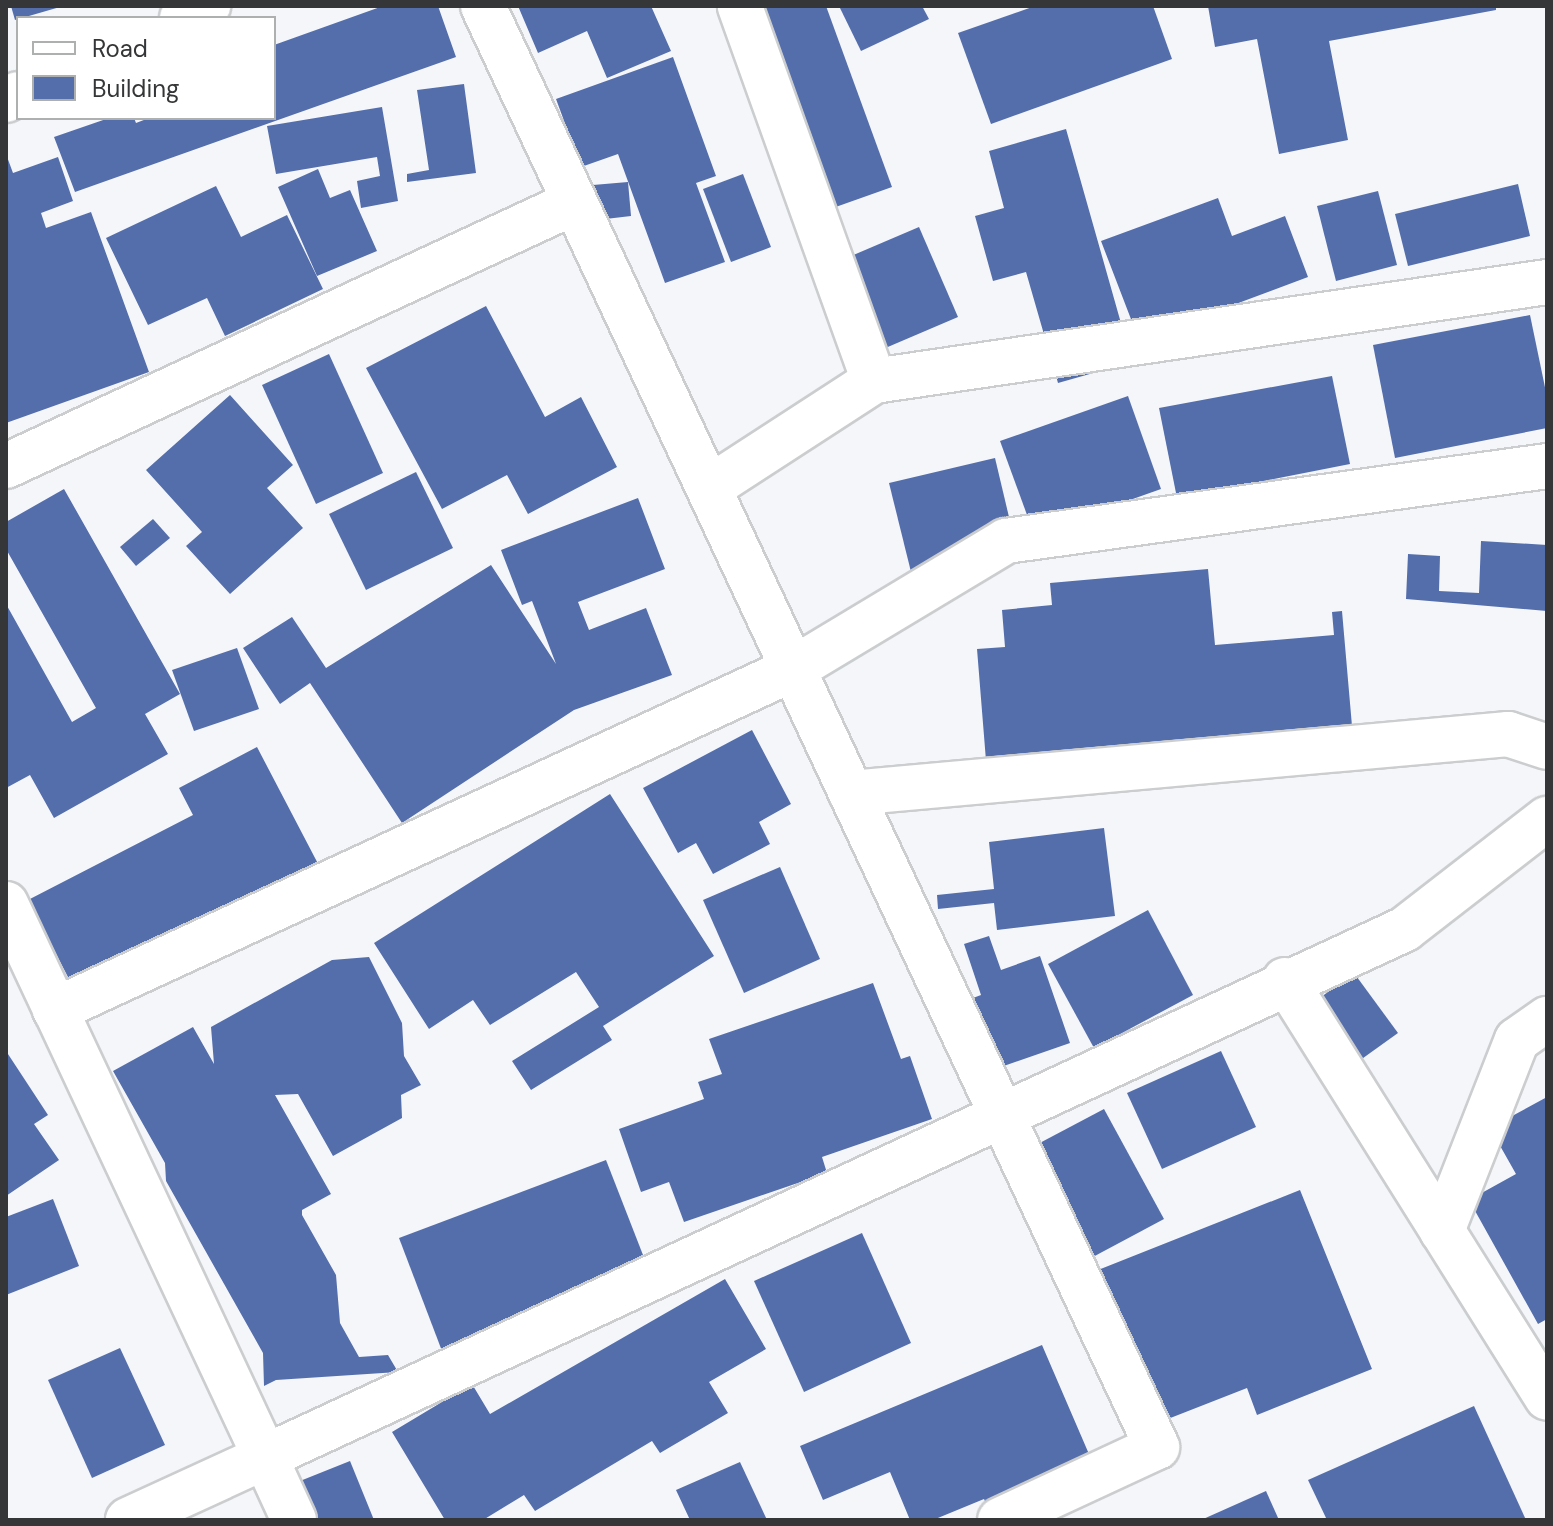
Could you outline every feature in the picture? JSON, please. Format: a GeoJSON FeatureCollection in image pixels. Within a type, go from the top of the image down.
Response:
{"type":"FeatureCollection","features":[{"type":"Feature","properties":{"kind":"street"},"geometry":{"type":"LineString","coordinates":[[186,16],[208,6]]}},
{"type":"Feature","properties":{"kind":"street"},"geometry":{"type":"LineString","coordinates":[[483,6],[1157,1447],[1000,1520]]}},
{"type":"Feature","properties":{"kind":"street"},"geometry":{"type":"LineString","coordinates":[[740,6],[874,381]]}},
{"type":"Feature","properties":{"kind":"street"},"geometry":{"type":"LineString","coordinates":[[6,466],[575,202]]}},
{"type":"Feature","properties":{"kind":"street"},"geometry":{"type":"LineString","coordinates":[[709,488],[874,381],[1547,282]]}},
{"type":"Feature","properties":{"kind":"street"},"geometry":{"type":"LineString","coordinates":[[55,1010],[793,669],[1006,541],[1547,466]]}},
{"type":"Feature","properties":{"kind":"street"},"geometry":{"type":"LineString","coordinates":[[851,793],[1508,734],[1547,747]]}},
{"type":"Feature","properties":{"kind":"street"},"geometry":{"type":"LineString","coordinates":[[128,1520],[1002,1116],[1285,980],[1405,929],[1547,819]]}},
{"type":"Feature","properties":{"kind":"street"},"geometry":{"type":"LineString","coordinates":[[6,904],[294,1520]]}},
{"type":"Feature","properties":{"kind":"street"},"geometry":{"type":"LineString","coordinates":[[1285,980],[1547,1398]]}},
{"type":"Feature","properties":{"kind":"street"},"geometry":{"type":"LineString","coordinates":[[1442,1231],[1517,1040],[1547,1019]]}},
{"type":"Feature","properties":{"kind":"building"},"geometry":{"type":"Polygon","coordinates":[[[11,6],[60,6],[29,16],[16,16],[15,20],[11,6]]]}},
{"type":"Feature","properties":{"kind":"building"},"geometry":{"type":"Polygon","coordinates":[[[383,6],[438,6],[456,57],[75,192],[54,137],[103,120],[135,120],[136,123],[144,120],[276,120],[276,44],[383,6]]]}},
{"type":"Feature","properties":{"kind":"building"},"geometry":{"type":"Polygon","coordinates":[[[518,6],[651,6],[671,51],[607,78],[587,31],[538,53],[518,6]]]}},
{"type":"Feature","properties":{"kind":"building"},"geometry":{"type":"Polygon","coordinates":[[[741,6],[826,6],[892,187],[816,214],[741,6]]]}},
{"type":"Feature","properties":{"kind":"building"},"geometry":{"type":"Polygon","coordinates":[[[839,6],[922,6],[929,19],[861,51],[839,6]]]}},
{"type":"Feature","properties":{"kind":"building"},"geometry":{"type":"Polygon","coordinates":[[[1035,6],[1153,6],[1172,59],[991,124],[958,33],[1035,6]]]}},
{"type":"Feature","properties":{"kind":"building"},"geometry":{"type":"Polygon","coordinates":[[[1208,6],[1496,6],[1496,10],[1329,41],[1348,140],[1279,154],[1257,39],[1215,47],[1208,6]]]}},
{"type":"Feature","properties":{"kind":"building"},"geometry":{"type":"Polygon","coordinates":[[[673,57],[716,176],[696,183],[725,262],[665,283],[618,154],[581,167],[556,99],[673,57]]]}},
{"type":"Feature","properties":{"kind":"building"},"geometry":{"type":"Polygon","coordinates":[[[464,84],[476,173],[407,182],[407,174],[429,170],[417,90],[464,84]]]}},
{"type":"Feature","properties":{"kind":"building"},"geometry":{"type":"Polygon","coordinates":[[[382,107],[398,201],[361,208],[357,181],[380,176],[377,157],[276,174],[267,126],[382,107]]]}},
{"type":"Feature","properties":{"kind":"building"},"geometry":{"type":"Polygon","coordinates":[[[1066,129],[1132,362],[1058,383],[1026,272],[993,281],[975,216],[1004,208],[989,151],[1066,129]]]}},
{"type":"Feature","properties":{"kind":"building"},"geometry":{"type":"Polygon","coordinates":[[[6,154],[13,173],[58,157],[73,201],[41,213],[46,228],[91,212],[149,372],[6,423],[6,154]]]}},
{"type":"Feature","properties":{"kind":"building"},"geometry":{"type":"Polygon","coordinates":[[[318,169],[330,198],[350,190],[377,251],[317,276],[278,187],[318,169]]]}},
{"type":"Feature","properties":{"kind":"building"},"geometry":{"type":"Polygon","coordinates":[[[743,174],[771,247],[731,262],[703,189],[743,174]]]}},
{"type":"Feature","properties":{"kind":"building"},"geometry":{"type":"Polygon","coordinates":[[[628,182],[631,216],[597,220],[593,185],[628,182]]]}},
{"type":"Feature","properties":{"kind":"building"},"geometry":{"type":"Polygon","coordinates":[[[1518,184],[1530,236],[1408,266],[1395,214],[1518,184]]]}},
{"type":"Feature","properties":{"kind":"building"},"geometry":{"type":"Polygon","coordinates":[[[216,186],[241,237],[287,215],[323,289],[225,336],[207,298],[148,325],[106,238],[216,186]]]}},
{"type":"Feature","properties":{"kind":"building"},"geometry":{"type":"Polygon","coordinates":[[[1378,191],[1397,265],[1336,281],[1317,206],[1378,191]]]}},
{"type":"Feature","properties":{"kind":"building"},"geometry":{"type":"Polygon","coordinates":[[[1218,198],[1232,236],[1285,216],[1308,277],[1139,340],[1101,241],[1218,198]]]}},
{"type":"Feature","properties":{"kind":"building"},"geometry":{"type":"Polygon","coordinates":[[[919,227],[958,317],[862,358],[823,268],[919,227]]]}},
{"type":"Feature","properties":{"kind":"building"},"geometry":{"type":"Polygon","coordinates":[[[486,306],[545,417],[581,397],[617,467],[528,514],[507,475],[442,509],[366,368],[486,306]]]}},
{"type":"Feature","properties":{"kind":"building"},"geometry":{"type":"Polygon","coordinates":[[[1530,315],[1547,397],[1547,428],[1395,458],[1373,345],[1530,315]]]}},
{"type":"Feature","properties":{"kind":"building"},"geometry":{"type":"Polygon","coordinates":[[[329,354],[383,473],[316,504],[262,385],[329,354]]]}},
{"type":"Feature","properties":{"kind":"building"},"geometry":{"type":"Polygon","coordinates":[[[1332,376],[1350,464],[1177,498],[1159,408],[1332,376]]]}},
{"type":"Feature","properties":{"kind":"building"},"geometry":{"type":"Polygon","coordinates":[[[230,395],[293,465],[267,488],[303,528],[230,594],[186,546],[202,532],[146,470],[230,395]]]}},
{"type":"Feature","properties":{"kind":"building"},"geometry":{"type":"Polygon","coordinates":[[[1128,396],[1161,489],[1034,534],[1000,441],[1128,396]]]}},
{"type":"Feature","properties":{"kind":"building"},"geometry":{"type":"Polygon","coordinates":[[[995,458],[1018,555],[913,580],[889,483],[995,458]]]}},
{"type":"Feature","properties":{"kind":"building"},"geometry":{"type":"Polygon","coordinates":[[[416,472],[453,548],[366,590],[329,514],[416,472]]]}},
{"type":"Feature","properties":{"kind":"building"},"geometry":{"type":"Polygon","coordinates":[[[64,489],[180,694],[145,714],[168,754],[54,818],[30,775],[6,788],[6,604],[72,722],[96,708],[6,549],[6,522],[64,489]]]}},
{"type":"Feature","properties":{"kind":"building"},"geometry":{"type":"Polygon","coordinates":[[[638,498],[665,569],[578,602],[589,630],[646,608],[672,675],[574,710],[402,823],[310,683],[280,704],[243,648],[292,617],[326,668],[491,565],[556,664],[532,601],[522,605],[501,550],[638,498]]]}},
{"type":"Feature","properties":{"kind":"building"},"geometry":{"type":"Polygon","coordinates":[[[153,519],[170,538],[136,566],[120,547],[153,519]]]}},
{"type":"Feature","properties":{"kind":"building"},"geometry":{"type":"Polygon","coordinates":[[[1481,541],[1547,545],[1547,611],[1406,599],[1408,554],[1440,556],[1439,591],[1479,593],[1481,541]]]}},
{"type":"Feature","properties":{"kind":"building"},"geometry":{"type":"Polygon","coordinates":[[[1208,569],[1215,645],[1334,635],[1332,612],[1342,611],[1352,726],[987,773],[977,649],[1005,647],[1002,610],[1052,605],[1050,583],[1208,569]]]}},
{"type":"Feature","properties":{"kind":"building"},"geometry":{"type":"Polygon","coordinates":[[[237,648],[259,709],[194,731],[172,670],[237,648]]]}},
{"type":"Feature","properties":{"kind":"building"},"geometry":{"type":"Polygon","coordinates":[[[752,730],[791,804],[759,822],[770,844],[713,874],[696,843],[678,853],[643,788],[752,730]]]}},
{"type":"Feature","properties":{"kind":"building"},"geometry":{"type":"Polygon","coordinates":[[[257,747],[326,879],[82,1004],[28,900],[193,815],[179,788],[257,747]]]}},
{"type":"Feature","properties":{"kind":"building"},"geometry":{"type":"Polygon","coordinates":[[[610,794],[714,956],[603,1026],[612,1040],[531,1090],[512,1061],[599,1007],[576,972],[490,1025],[473,1000],[429,1029],[374,943],[610,794]]]}},
{"type":"Feature","properties":{"kind":"building"},"geometry":{"type":"Polygon","coordinates":[[[1104,828],[1115,916],[997,930],[994,903],[938,909],[937,895],[994,889],[989,842],[1104,828]]]}},
{"type":"Feature","properties":{"kind":"building"},"geometry":{"type":"Polygon","coordinates":[[[780,867],[820,959],[744,993],[703,900],[780,867]]]}},
{"type":"Feature","properties":{"kind":"building"},"geometry":{"type":"Polygon","coordinates":[[[1148,910],[1193,995],[1094,1048],[1048,964],[1148,910]]]}},
{"type":"Feature","properties":{"kind":"building"},"geometry":{"type":"Polygon","coordinates":[[[989,936],[1001,970],[1040,956],[1070,1043],[998,1068],[973,998],[981,995],[964,944],[989,936]]]}},
{"type":"Feature","properties":{"kind":"building"},"geometry":{"type":"Polygon","coordinates":[[[369,957],[402,1023],[404,1056],[421,1085],[401,1095],[402,1118],[333,1156],[298,1094],[275,1095],[331,1194],[302,1210],[302,1215],[336,1275],[340,1323],[359,1357],[388,1355],[398,1372],[276,1380],[264,1386],[263,1353],[166,1181],[165,1163],[113,1071],[193,1027],[214,1064],[211,1027],[332,960],[369,957]]]}},
{"type":"Feature","properties":{"kind":"building"},"geometry":{"type":"Polygon","coordinates":[[[1354,973],[1398,1033],[1338,1076],[1295,1016],[1354,973]]]}},
{"type":"Feature","properties":{"kind":"building"},"geometry":{"type":"Polygon","coordinates":[[[873,983],[901,1059],[910,1056],[932,1119],[822,1157],[827,1173],[684,1222],[669,1182],[641,1192],[619,1129],[704,1099],[698,1082],[722,1074],[709,1039],[873,983]]]}},
{"type":"Feature","properties":{"kind":"building"},"geometry":{"type":"Polygon","coordinates":[[[6,1051],[48,1115],[34,1124],[59,1160],[6,1196],[6,1051]]]}},
{"type":"Feature","properties":{"kind":"building"},"geometry":{"type":"Polygon","coordinates":[[[1221,1051],[1256,1127],[1162,1169],[1127,1093],[1221,1051]]]}},
{"type":"Feature","properties":{"kind":"building"},"geometry":{"type":"Polygon","coordinates":[[[1547,1097],[1547,1319],[1538,1324],[1469,1200],[1516,1174],[1490,1128],[1547,1097]]]}},
{"type":"Feature","properties":{"kind":"building"},"geometry":{"type":"Polygon","coordinates":[[[1104,1109],[1164,1219],[1076,1266],[1017,1155],[1104,1109]]]}},
{"type":"Feature","properties":{"kind":"building"},"geometry":{"type":"Polygon","coordinates":[[[606,1160],[650,1273],[442,1351],[399,1238],[606,1160]]]}},
{"type":"Feature","properties":{"kind":"building"},"geometry":{"type":"Polygon","coordinates":[[[1300,1190],[1372,1369],[1257,1415],[1247,1388],[1155,1424],[1093,1272],[1300,1190]]]}},
{"type":"Feature","properties":{"kind":"building"},"geometry":{"type":"Polygon","coordinates":[[[53,1199],[79,1266],[6,1295],[6,1217],[53,1199]]]}},
{"type":"Feature","properties":{"kind":"building"},"geometry":{"type":"Polygon","coordinates":[[[862,1233],[911,1343],[804,1392],[754,1281],[862,1233]]]}},
{"type":"Feature","properties":{"kind":"building"},"geometry":{"type":"Polygon","coordinates":[[[725,1279],[766,1349],[709,1382],[728,1413],[660,1453],[652,1441],[535,1511],[524,1495],[483,1520],[445,1520],[392,1432],[472,1384],[490,1414],[725,1279]]]}},
{"type":"Feature","properties":{"kind":"building"},"geometry":{"type":"Polygon","coordinates":[[[1042,1345],[1098,1475],[993,1519],[984,1499],[933,1520],[910,1520],[890,1472],[823,1500],[800,1446],[1042,1345]]]}},
{"type":"Feature","properties":{"kind":"building"},"geometry":{"type":"Polygon","coordinates":[[[120,1348],[165,1445],[92,1478],[48,1380],[120,1348]]]}},
{"type":"Feature","properties":{"kind":"building"},"geometry":{"type":"Polygon","coordinates":[[[1474,1406],[1526,1520],[1327,1520],[1308,1480],[1474,1406]]]}},
{"type":"Feature","properties":{"kind":"building"},"geometry":{"type":"Polygon","coordinates":[[[350,1461],[374,1520],[310,1520],[295,1483],[350,1461]]]}},
{"type":"Feature","properties":{"kind":"building"},"geometry":{"type":"Polygon","coordinates":[[[740,1462],[767,1520],[690,1520],[676,1490],[740,1462]]]}},
{"type":"Feature","properties":{"kind":"building"},"geometry":{"type":"Polygon","coordinates":[[[1266,1491],[1279,1520],[1201,1520],[1266,1491]]]}}]}
